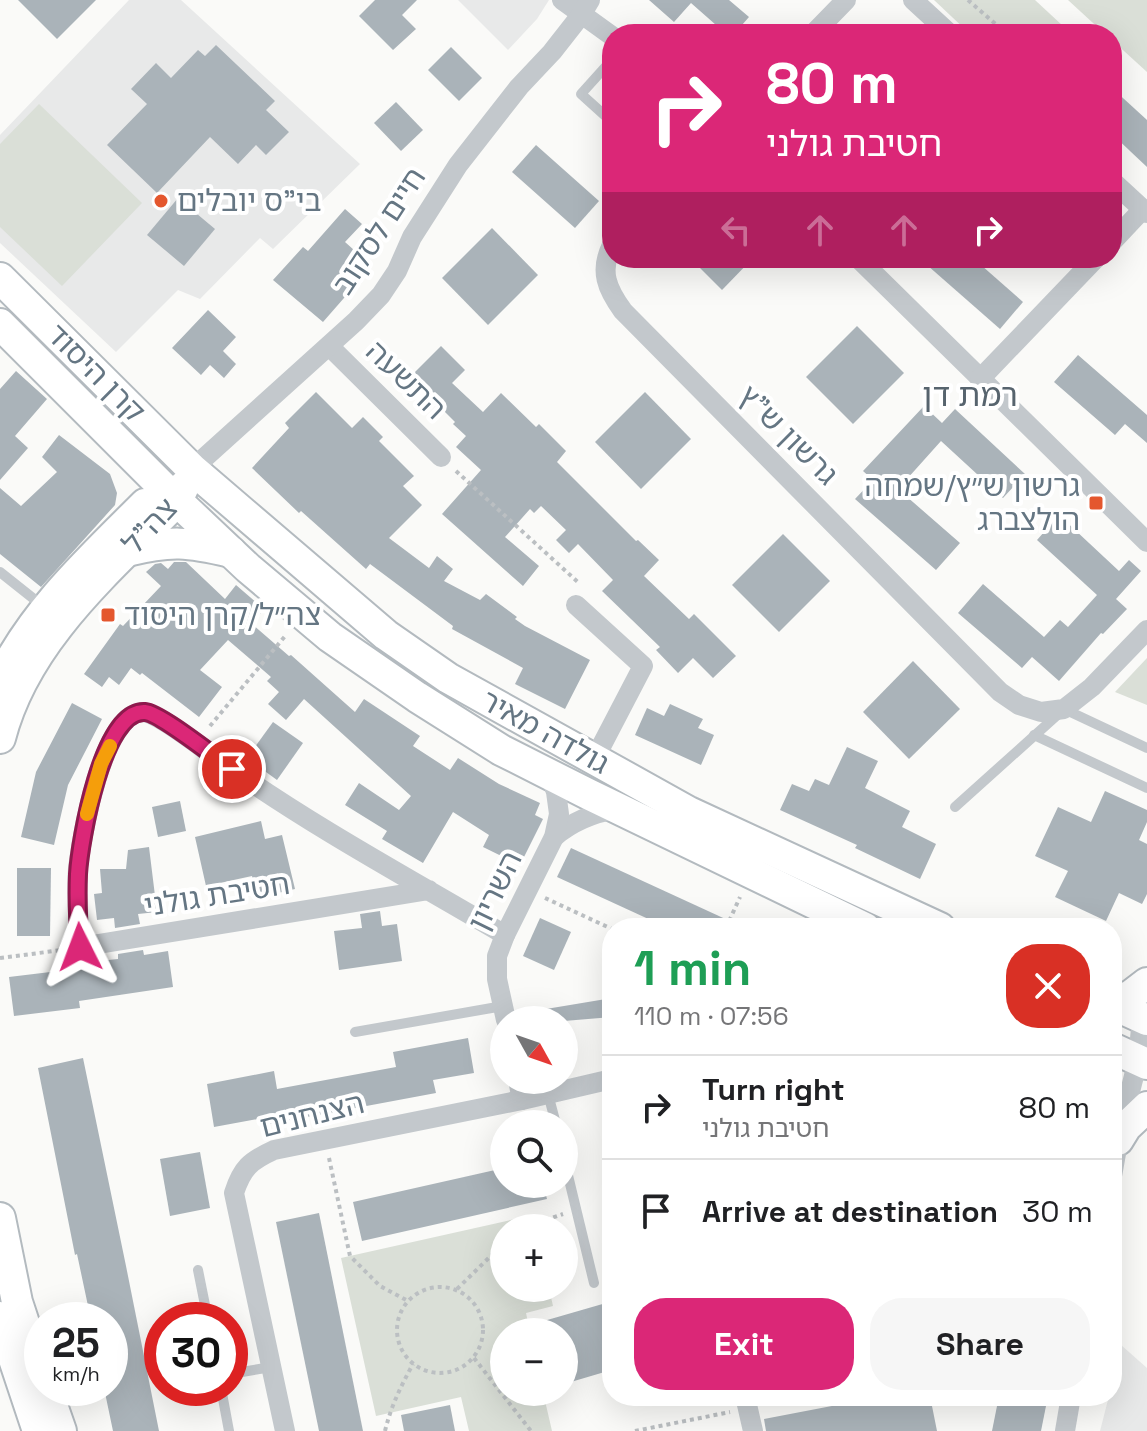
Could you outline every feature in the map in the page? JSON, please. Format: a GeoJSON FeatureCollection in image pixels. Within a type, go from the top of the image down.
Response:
{"type":"FeatureCollection","features":[{"type":"Feature","properties":{"kind":"main road","name":"קרן היסוד"},"geometry":{"type":"LineString","coordinates":[[0,278],[192,469]]}},
{"type":"Feature","properties":{"kind":"main road","name":"קרן היסוד"},"geometry":{"type":"LineString","coordinates":[[0,324],[170,494]]}},
{"type":"Feature","properties":{"kind":"main road","name":"צה\"ל"},"geometry":{"type":"LineString","coordinates":[[0,738],[31,665],[79,601],[127,551],[192,469]]}},
{"type":"Feature","properties":{"kind":"main road","name":"גולדה מאיר"},"geometry":{"type":"LineString","coordinates":[[192,469],[386,635],[448,678],[689,812],[918,918]]}},
{"type":"Feature","properties":{"kind":"main road","name":"צה\"ל"},"geometry":{"type":"LineString","coordinates":[[0,680],[13,654],[62,587],[170,494]]}},
{"type":"Feature","properties":{"kind":"main road","name":"גולדה מאיר"},"geometry":{"type":"LineString","coordinates":[[170,494],[330,637],[501,750],[844,918]]}},
{"type":"Feature","properties":{"kind":"main road"},"geometry":{"type":"LineString","coordinates":[[127,551],[177,542],[232,552]]}},
{"type":"Feature","properties":{"kind":"main road"},"geometry":{"type":"LineString","coordinates":[[1122,999],[1147,983]]}},
{"type":"Feature","properties":{"kind":"main road"},"geometry":{"type":"LineString","coordinates":[[1122,1015],[1140,1038]]}},
{"type":"Feature","properties":{"kind":"main road"},"geometry":{"type":"LineString","coordinates":[[1122,1134],[1147,1107]]}},
{"type":"Feature","properties":{"kind":"main road"},"geometry":{"type":"LineString","coordinates":[[0,1218],[24,1323]]}},
{"type":"Feature","properties":{"kind":"main road"},"geometry":{"type":"LineString","coordinates":[[0,1317],[38,1431]]}},
{"type":"Feature","properties":{"kind":"main road"},"geometry":{"type":"LineString","coordinates":[[52,1406],[61,1431]]}},
{"type":"Feature","properties":{"kind":"street"},"geometry":{"type":"LineString","coordinates":[[562,0],[586,8],[602,25]]}},
{"type":"Feature","properties":{"kind":"street"},"geometry":{"type":"LineString","coordinates":[[823,24],[846,0]]}},
{"type":"Feature","properties":{"kind":"street"},"geometry":{"type":"LineString","coordinates":[[913,0],[939,24]]}},
{"type":"Feature","properties":{"kind":"street","name":"חיים לסקוב"},"geometry":{"type":"LineString","coordinates":[[192,469],[381,295],[397,271],[412,237],[458,165],[510,97],[552,52],[586,8]]}},
{"type":"Feature","properties":{"kind":"street"},"geometry":{"type":"LineString","coordinates":[[1122,190],[1145,211],[1122,233]]}},
{"type":"Feature","properties":{"kind":"street","name":"גרשון ש\"ץ"},"geometry":{"type":"LineString","coordinates":[[605,268],[613,297],[623,311],[1000,692],[1019,705],[1041,712],[1064,709]]}},
{"type":"Feature","properties":{"kind":"street"},"geometry":{"type":"LineString","coordinates":[[868,268],[1147,542]]}},
{"type":"Feature","properties":{"kind":"street"},"geometry":{"type":"LineString","coordinates":[[980,379],[1086,268]]}},
{"type":"Feature","properties":{"kind":"street","name":"התשעה"},"geometry":{"type":"LineString","coordinates":[[329,346],[441,457]]}},
{"type":"Feature","properties":{"kind":"street"},"geometry":{"type":"LineString","coordinates":[[576,605],[643,666],[594,760]]}},
{"type":"Feature","properties":{"kind":"street"},"geometry":{"type":"LineString","coordinates":[[1064,709],[1092,687],[1147,630]]}},
{"type":"Feature","properties":{"kind":"street"},"geometry":{"type":"LineString","coordinates":[[80,947],[78,870],[85,822],[101,764],[119,726],[130,715],[144,712],[159,718],[331,833],[505,935]]}},
{"type":"Feature","properties":{"kind":"street","name":"השריון"},"geometry":{"type":"LineString","coordinates":[[503,1006],[497,979],[497,956],[554,837],[559,814],[550,775]]}},
{"type":"Feature","properties":{"kind":"street","name":"השריון"},"geometry":{"type":"LineString","coordinates":[[554,837],[584,818],[617,809]]}},
{"type":"Feature","properties":{"kind":"street","name":"חטיבת גולני"},"geometry":{"type":"LineString","coordinates":[[80,947],[429,890]]}},
{"type":"Feature","properties":{"kind":"street"},"geometry":{"type":"LineString","coordinates":[[1122,1121],[1140,1038]]}},
{"type":"Feature","properties":{"kind":"street"},"geometry":{"type":"LineString","coordinates":[[578,1087],[602,1081]]}},
{"type":"Feature","properties":{"kind":"street","name":"הצנחנים"},"geometry":{"type":"LineString","coordinates":[[285,1431],[234,1193],[239,1175],[248,1164],[274,1150],[504,1094]]}},
{"type":"Feature","properties":{"kind":"street"},"geometry":{"type":"LineString","coordinates":[[747,1406],[753,1431]]}},
{"type":"Feature","properties":{"kind":"street"},"geometry":{"type":"LineString","coordinates":[[1065,1431],[1069,1406]]}},
{"type":"Feature","properties":{"kind":"lane"},"geometry":{"type":"LineString","coordinates":[[602,71],[581,94],[602,113]]}},
{"type":"Feature","properties":{"kind":"lane"},"geometry":{"type":"LineString","coordinates":[[0,572],[45,609]]}},
{"type":"Feature","properties":{"kind":"lane"},"geometry":{"type":"LineString","coordinates":[[955,807],[1064,709],[1147,748]]}},
{"type":"Feature","properties":{"kind":"lane"},"geometry":{"type":"LineString","coordinates":[[1034,735],[1147,788]]}},
{"type":"Feature","properties":{"kind":"lane"},"geometry":{"type":"LineString","coordinates":[[355,1032],[490,1015]]}},
{"type":"Feature","properties":{"kind":"lane"},"geometry":{"type":"LineString","coordinates":[[548,1094],[552,1110]]}},
{"type":"Feature","properties":{"kind":"lane"},"geometry":{"type":"LineString","coordinates":[[573,1198],[594,1283]]}},
{"type":"Feature","properties":{"kind":"lane"},"geometry":{"type":"LineString","coordinates":[[198,1270],[204,1302]]}},
{"type":"Feature","properties":{"kind":"lane"},"geometry":{"type":"LineString","coordinates":[[248,1371],[272,1367]]}},
{"type":"Feature","properties":{"kind":"lane"},"geometry":{"type":"LineString","coordinates":[[224,1406],[229,1431]]}},
{"type":"Feature","properties":{"kind":"path"},"geometry":{"type":"LineString","coordinates":[[968,0],[996,24]]}},
{"type":"Feature","properties":{"kind":"path"},"geometry":{"type":"LineString","coordinates":[[441,457],[581,585],[576,605]]}},
{"type":"Feature","properties":{"kind":"path"},"geometry":{"type":"LineString","coordinates":[[195,743],[304,615]]}},
{"type":"Feature","properties":{"kind":"path"},"geometry":{"type":"LineString","coordinates":[[730,918],[750,873]]}},
{"type":"Feature","properties":{"kind":"path"},"geometry":{"type":"LineString","coordinates":[[528,890],[602,924]]}},
{"type":"Feature","properties":{"kind":"path"},"geometry":{"type":"LineString","coordinates":[[0,958],[80,947]]}},
{"type":"Feature","properties":{"kind":"path"},"geometry":{"type":"LineString","coordinates":[[324,1140],[350,1256],[380,1286],[408,1301]]}},
{"type":"Feature","properties":{"kind":"path"},"geometry":{"type":"LineString","coordinates":[[564,1214],[576,1210]]}},
{"type":"Feature","properties":{"kind":"path"},"geometry":{"type":"LineString","coordinates":[[457,1289],[490,1257]]}},
{"type":"Feature","properties":{"kind":"path"},"geometry":{"type":"LineString","coordinates":[[442,1286],[457,1289],[470,1297],[481,1315],[484,1330],[481,1345],[474,1358],[456,1371],[441,1374],[426,1371],[413,1364],[399,1344],[397,1329],[400,1314],[408,1301],[427,1288],[442,1286]]}},
{"type":"Feature","properties":{"kind":"path"},"geometry":{"type":"LineString","coordinates":[[474,1358],[531,1431]]}},
{"type":"Feature","properties":{"kind":"path"},"geometry":{"type":"LineString","coordinates":[[385,1431],[398,1391],[413,1364]]}},
{"type":"Feature","properties":{"kind":"path"},"geometry":{"type":"LineString","coordinates":[[635,1431],[731,1406]]}},
{"type":"Feature","properties":{"kind":"shaded area","name":"בי\"ס יובלים"},"geometry":{"type":"Polygon","coordinates":[[[129,0],[181,0],[360,164],[273,249],[260,238],[200,299],[178,290],[116,352],[0,243],[0,135],[129,0]]]}},
{"type":"Feature","properties":{"kind":"shaded area"},"geometry":{"type":"Polygon","coordinates":[[[458,0],[549,0],[537,19],[508,50],[458,0]]]}},
{"type":"Feature","properties":{"kind":"shaded area"},"geometry":{"type":"Polygon","coordinates":[[[934,0],[1035,0],[1061,24],[959,24],[934,0]]]}},
{"type":"Feature","properties":{"kind":"shaded area"},"geometry":{"type":"Polygon","coordinates":[[[1068,0],[1147,0],[1147,72],[1122,49],[1122,24],[1094,24],[1068,0]]]}},
{"type":"Feature","properties":{"kind":"shaded area"},"geometry":{"type":"Polygon","coordinates":[[[39,104],[142,203],[62,286],[0,227],[0,144],[39,104]]]}},
{"type":"Feature","properties":{"kind":"shaded area"},"geometry":{"type":"Polygon","coordinates":[[[1147,658],[1147,705],[1115,692],[1147,658]]]}},
{"type":"Feature","properties":{"kind":"shaded area"},"geometry":{"type":"Polygon","coordinates":[[[490,1225],[490,1302],[552,1302],[553,1306],[526,1313],[527,1318],[490,1318],[490,1406],[546,1406],[552,1431],[469,1431],[461,1397],[376,1416],[341,1258],[490,1225]]]}},
{"type":"Feature","properties":{"kind":"shaded area"},"geometry":{"type":"Polygon","coordinates":[[[1122,1346],[1147,1368],[1147,1431],[1100,1431],[1106,1406],[1122,1406],[1122,1346]]]}},
{"type":"Feature","properties":{"kind":"building"},"geometry":{"type":"Polygon","coordinates":[[[18,0],[96,0],[57,39],[18,0]]]}},
{"type":"Feature","properties":{"kind":"building"},"geometry":{"type":"Polygon","coordinates":[[[375,0],[417,0],[402,15],[416,29],[393,50],[359,16],[375,0]]]}},
{"type":"Feature","properties":{"kind":"building"},"geometry":{"type":"Polygon","coordinates":[[[649,0],[729,0],[749,17],[743,24],[715,24],[691,3],[674,22],[649,0]]]}},
{"type":"Feature","properties":{"kind":"building"},"geometry":{"type":"Polygon","coordinates":[[[216,45],[275,101],[266,110],[289,132],[266,155],[256,145],[238,164],[210,137],[157,193],[107,145],[147,104],[131,89],[156,63],[171,78],[198,50],[205,56],[216,45]]]}},
{"type":"Feature","properties":{"kind":"building"},"geometry":{"type":"Polygon","coordinates":[[[451,47],[482,78],[459,101],[428,70],[451,47]]]}},
{"type":"Feature","properties":{"kind":"building"},"geometry":{"type":"Polygon","coordinates":[[[1122,97],[1147,120],[1147,167],[1122,143],[1122,97]]]}},
{"type":"Feature","properties":{"kind":"building"},"geometry":{"type":"Polygon","coordinates":[[[396,102],[423,130],[401,151],[374,123],[396,102]]]}},
{"type":"Feature","properties":{"kind":"building"},"geometry":{"type":"Polygon","coordinates":[[[536,145],[599,201],[575,228],[512,172],[536,145]]]}},
{"type":"Feature","properties":{"kind":"building"},"geometry":{"type":"Polygon","coordinates":[[[178,198],[215,229],[184,266],[147,235],[178,198]]]}},
{"type":"Feature","properties":{"kind":"building"},"geometry":{"type":"Polygon","coordinates":[[[345,209],[362,224],[345,242],[372,266],[323,322],[273,280],[303,247],[308,251],[345,209]]]}},
{"type":"Feature","properties":{"kind":"building"},"geometry":{"type":"Polygon","coordinates":[[[492,228],[538,275],[488,325],[442,278],[492,228]]]}},
{"type":"Feature","properties":{"kind":"building"},"geometry":{"type":"Polygon","coordinates":[[[700,268],[743,268],[722,290],[700,268]]]}},
{"type":"Feature","properties":{"kind":"building"},"geometry":{"type":"Polygon","coordinates":[[[930,268],[984,268],[1023,302],[1000,329],[930,268]]]}},
{"type":"Feature","properties":{"kind":"building"},"geometry":{"type":"Polygon","coordinates":[[[208,310],[236,337],[223,351],[236,364],[224,378],[210,365],[201,375],[172,348],[208,310]]]}},
{"type":"Feature","properties":{"kind":"building"},"geometry":{"type":"Polygon","coordinates":[[[857,326],[904,373],[853,424],[806,377],[857,326]]]}},
{"type":"Feature","properties":{"kind":"building"},"geometry":{"type":"Polygon","coordinates":[[[441,346],[465,370],[452,383],[483,412],[501,393],[536,427],[539,424],[566,451],[557,462],[659,560],[644,576],[689,619],[694,614],[736,656],[713,678],[693,658],[678,673],[656,650],[660,647],[602,591],[613,580],[578,544],[569,553],[556,540],[566,530],[541,506],[534,513],[530,509],[505,537],[539,566],[523,586],[442,514],[481,470],[456,447],[466,436],[410,377],[441,346]]]}},
{"type":"Feature","properties":{"kind":"building"},"geometry":{"type":"Polygon","coordinates":[[[1078,355],[1147,415],[1147,443],[1125,424],[1115,435],[1054,382],[1078,355]]]}},
{"type":"Feature","properties":{"kind":"building"},"geometry":{"type":"Polygon","coordinates":[[[16,371],[47,399],[15,436],[28,448],[0,480],[0,389],[16,371]]]}},
{"type":"Feature","properties":{"kind":"building"},"geometry":{"type":"Polygon","coordinates":[[[316,392],[352,428],[363,417],[383,437],[379,441],[414,476],[403,486],[422,505],[389,538],[429,568],[437,556],[453,569],[444,581],[480,600],[486,594],[525,626],[590,660],[565,709],[515,684],[523,668],[452,629],[453,626],[370,564],[366,569],[301,511],[299,513],[252,468],[289,428],[285,423],[316,392]]]}},
{"type":"Feature","properties":{"kind":"building"},"geometry":{"type":"Polygon","coordinates":[[[645,392],[691,439],[641,489],[595,442],[645,392]]]}},
{"type":"Feature","properties":{"kind":"building"},"geometry":{"type":"Polygon","coordinates":[[[924,406],[942,423],[955,409],[1025,474],[1003,498],[941,441],[898,489],[960,543],[936,570],[855,499],[873,480],[863,471],[924,406]]]}},
{"type":"Feature","properties":{"kind":"building"},"geometry":{"type":"Polygon","coordinates":[[[59,435],[110,474],[117,493],[115,505],[41,587],[0,554],[0,488],[21,506],[57,472],[42,457],[59,435]]]}},
{"type":"Feature","properties":{"kind":"building"},"geometry":{"type":"Polygon","coordinates":[[[1059,515],[1119,571],[1129,560],[1141,571],[1116,599],[1127,609],[1101,633],[1059,681],[1032,657],[1022,668],[958,613],[983,584],[1044,637],[1060,620],[1068,627],[1097,595],[1037,540],[1059,515]]]}},
{"type":"Feature","properties":{"kind":"building"},"geometry":{"type":"Polygon","coordinates":[[[783,534],[830,581],[779,632],[732,585],[783,534]]]}},
{"type":"Feature","properties":{"kind":"building"},"geometry":{"type":"Polygon","coordinates":[[[174,562],[186,562],[225,599],[236,585],[264,609],[252,624],[355,712],[364,699],[420,736],[413,746],[450,770],[458,758],[499,784],[540,803],[535,815],[543,819],[520,865],[483,847],[489,835],[453,812],[423,863],[382,839],[387,831],[345,805],[359,783],[399,810],[411,796],[304,699],[286,720],[268,704],[279,692],[267,681],[271,677],[228,640],[200,670],[222,687],[199,717],[131,668],[119,685],[109,677],[102,687],[84,674],[120,624],[123,626],[161,586],[146,572],[161,563],[168,569],[174,562]]]}},
{"type":"Feature","properties":{"kind":"building"},"geometry":{"type":"Polygon","coordinates":[[[913,661],[960,709],[909,759],[863,712],[913,661]]]}},
{"type":"Feature","properties":{"kind":"building"},"geometry":{"type":"Polygon","coordinates":[[[72,703],[102,719],[68,785],[54,845],[21,837],[36,772],[72,703]]]}},
{"type":"Feature","properties":{"kind":"building"},"geometry":{"type":"Polygon","coordinates":[[[670,704],[703,719],[698,728],[714,735],[701,765],[635,735],[647,708],[664,716],[670,704]]]}},
{"type":"Feature","properties":{"kind":"building"},"geometry":{"type":"Polygon","coordinates":[[[273,722],[303,743],[277,780],[247,758],[273,722]]]}},
{"type":"Feature","properties":{"kind":"building"},"geometry":{"type":"Polygon","coordinates":[[[847,747],[878,761],[865,788],[910,811],[902,827],[936,844],[920,879],[855,848],[857,845],[780,810],[792,784],[809,791],[815,779],[829,785],[847,747]]]}},
{"type":"Feature","properties":{"kind":"building"},"geometry":{"type":"Polygon","coordinates":[[[1105,791],[1147,810],[1147,822],[1139,840],[1147,844],[1147,894],[1142,904],[1119,893],[1107,918],[1100,918],[1055,897],[1068,871],[1035,856],[1058,807],[1091,822],[1105,791]]]}},
{"type":"Feature","properties":{"kind":"building"},"geometry":{"type":"Polygon","coordinates":[[[180,801],[186,831],[158,837],[152,807],[180,801]]]}},
{"type":"Feature","properties":{"kind":"building"},"geometry":{"type":"Polygon","coordinates":[[[261,821],[265,839],[282,835],[295,889],[257,898],[252,876],[206,886],[195,837],[261,821]]]}},
{"type":"Feature","properties":{"kind":"building"},"geometry":{"type":"Polygon","coordinates":[[[149,847],[157,912],[138,914],[140,924],[115,928],[114,918],[97,920],[94,894],[102,893],[100,869],[126,869],[128,850],[149,847]]]}},
{"type":"Feature","properties":{"kind":"building"},"geometry":{"type":"Polygon","coordinates":[[[571,848],[723,918],[646,918],[557,877],[571,848]]]}},
{"type":"Feature","properties":{"kind":"building"},"geometry":{"type":"Polygon","coordinates":[[[17,868],[51,868],[50,936],[17,936],[17,868]]]}},
{"type":"Feature","properties":{"kind":"building"},"geometry":{"type":"Polygon","coordinates":[[[380,911],[382,926],[397,924],[402,961],[339,970],[334,931],[362,928],[360,914],[380,911]]]}},
{"type":"Feature","properties":{"kind":"building"},"geometry":{"type":"Polygon","coordinates":[[[540,918],[571,932],[554,970],[523,956],[540,918]]]}},
{"type":"Feature","properties":{"kind":"building"},"geometry":{"type":"Polygon","coordinates":[[[143,950],[144,955],[168,951],[173,987],[79,1001],[80,1008],[14,1016],[9,977],[100,966],[99,961],[118,959],[118,954],[143,950]]]}},
{"type":"Feature","properties":{"kind":"building"},"geometry":{"type":"Polygon","coordinates":[[[602,1000],[602,1018],[578,1020],[578,1006],[564,1006],[602,1000]]]}},
{"type":"Feature","properties":{"kind":"building"},"geometry":{"type":"Polygon","coordinates":[[[468,1038],[474,1073],[433,1080],[436,1093],[270,1124],[269,1117],[214,1127],[207,1084],[274,1071],[277,1089],[396,1067],[393,1052],[468,1038]]]}},
{"type":"Feature","properties":{"kind":"building"},"geometry":{"type":"Polygon","coordinates":[[[83,1058],[144,1356],[144,1406],[154,1406],[159,1431],[113,1431],[108,1406],[128,1406],[128,1302],[87,1302],[38,1068],[83,1058]]]}},
{"type":"Feature","properties":{"kind":"building"},"geometry":{"type":"Polygon","coordinates":[[[200,1152],[210,1208],[170,1216],[160,1159],[200,1152]]]}},
{"type":"Feature","properties":{"kind":"building"},"geometry":{"type":"Polygon","coordinates":[[[490,1171],[490,1198],[547,1199],[362,1241],[353,1202],[490,1171]]]}},
{"type":"Feature","properties":{"kind":"building"},"geometry":{"type":"Polygon","coordinates":[[[319,1213],[363,1431],[319,1431],[276,1222],[319,1213]]]}},
{"type":"Feature","properties":{"kind":"building"},"geometry":{"type":"Polygon","coordinates":[[[602,1304],[602,1373],[578,1380],[578,1318],[554,1318],[602,1304]]]}},
{"type":"Feature","properties":{"kind":"building"},"geometry":{"type":"Polygon","coordinates":[[[450,1405],[455,1431],[404,1431],[401,1415],[450,1405]]]}},
{"type":"Feature","properties":{"kind":"building"},"geometry":{"type":"Polygon","coordinates":[[[832,1406],[932,1406],[937,1431],[766,1431],[764,1419],[832,1406]]]}},
{"type":"Feature","properties":{"kind":"building"},"geometry":{"type":"Polygon","coordinates":[[[997,1406],[1046,1406],[1041,1431],[992,1431],[997,1406]]]}},
{"type":"Feature","properties":{"kind":"slow traffic"},"geometry":{"type":"LineString","coordinates":[[87,814],[101,764],[110,746]]}},
{"type":"Feature","properties":{"kind":"place","name":"בי\"ס יובלים"},"geometry":{"type":"Point","coordinates":[161,201]}},
{"type":"Feature","properties":{"kind":"place","name":"גרשון ש״ץ/שמחה הולצברג"},"geometry":{"type":"Point","coordinates":[1096,503]}},
{"type":"Feature","properties":{"kind":"place","name":"צה״ל/קרן היסוד"},"geometry":{"type":"Point","coordinates":[108,615]}},
{"type":"Feature","properties":{"kind":"district","name":"רמת דן"},"geometry":{"type":"Point","coordinates":[970,395]}},
{"type":"Feature","properties":{"kind":"route"},"geometry":{"type":"LineString","coordinates":[[80,947],[78,870],[85,822],[101,764],[119,726],[130,715],[144,712],[159,718],[232,769]]}}]}
